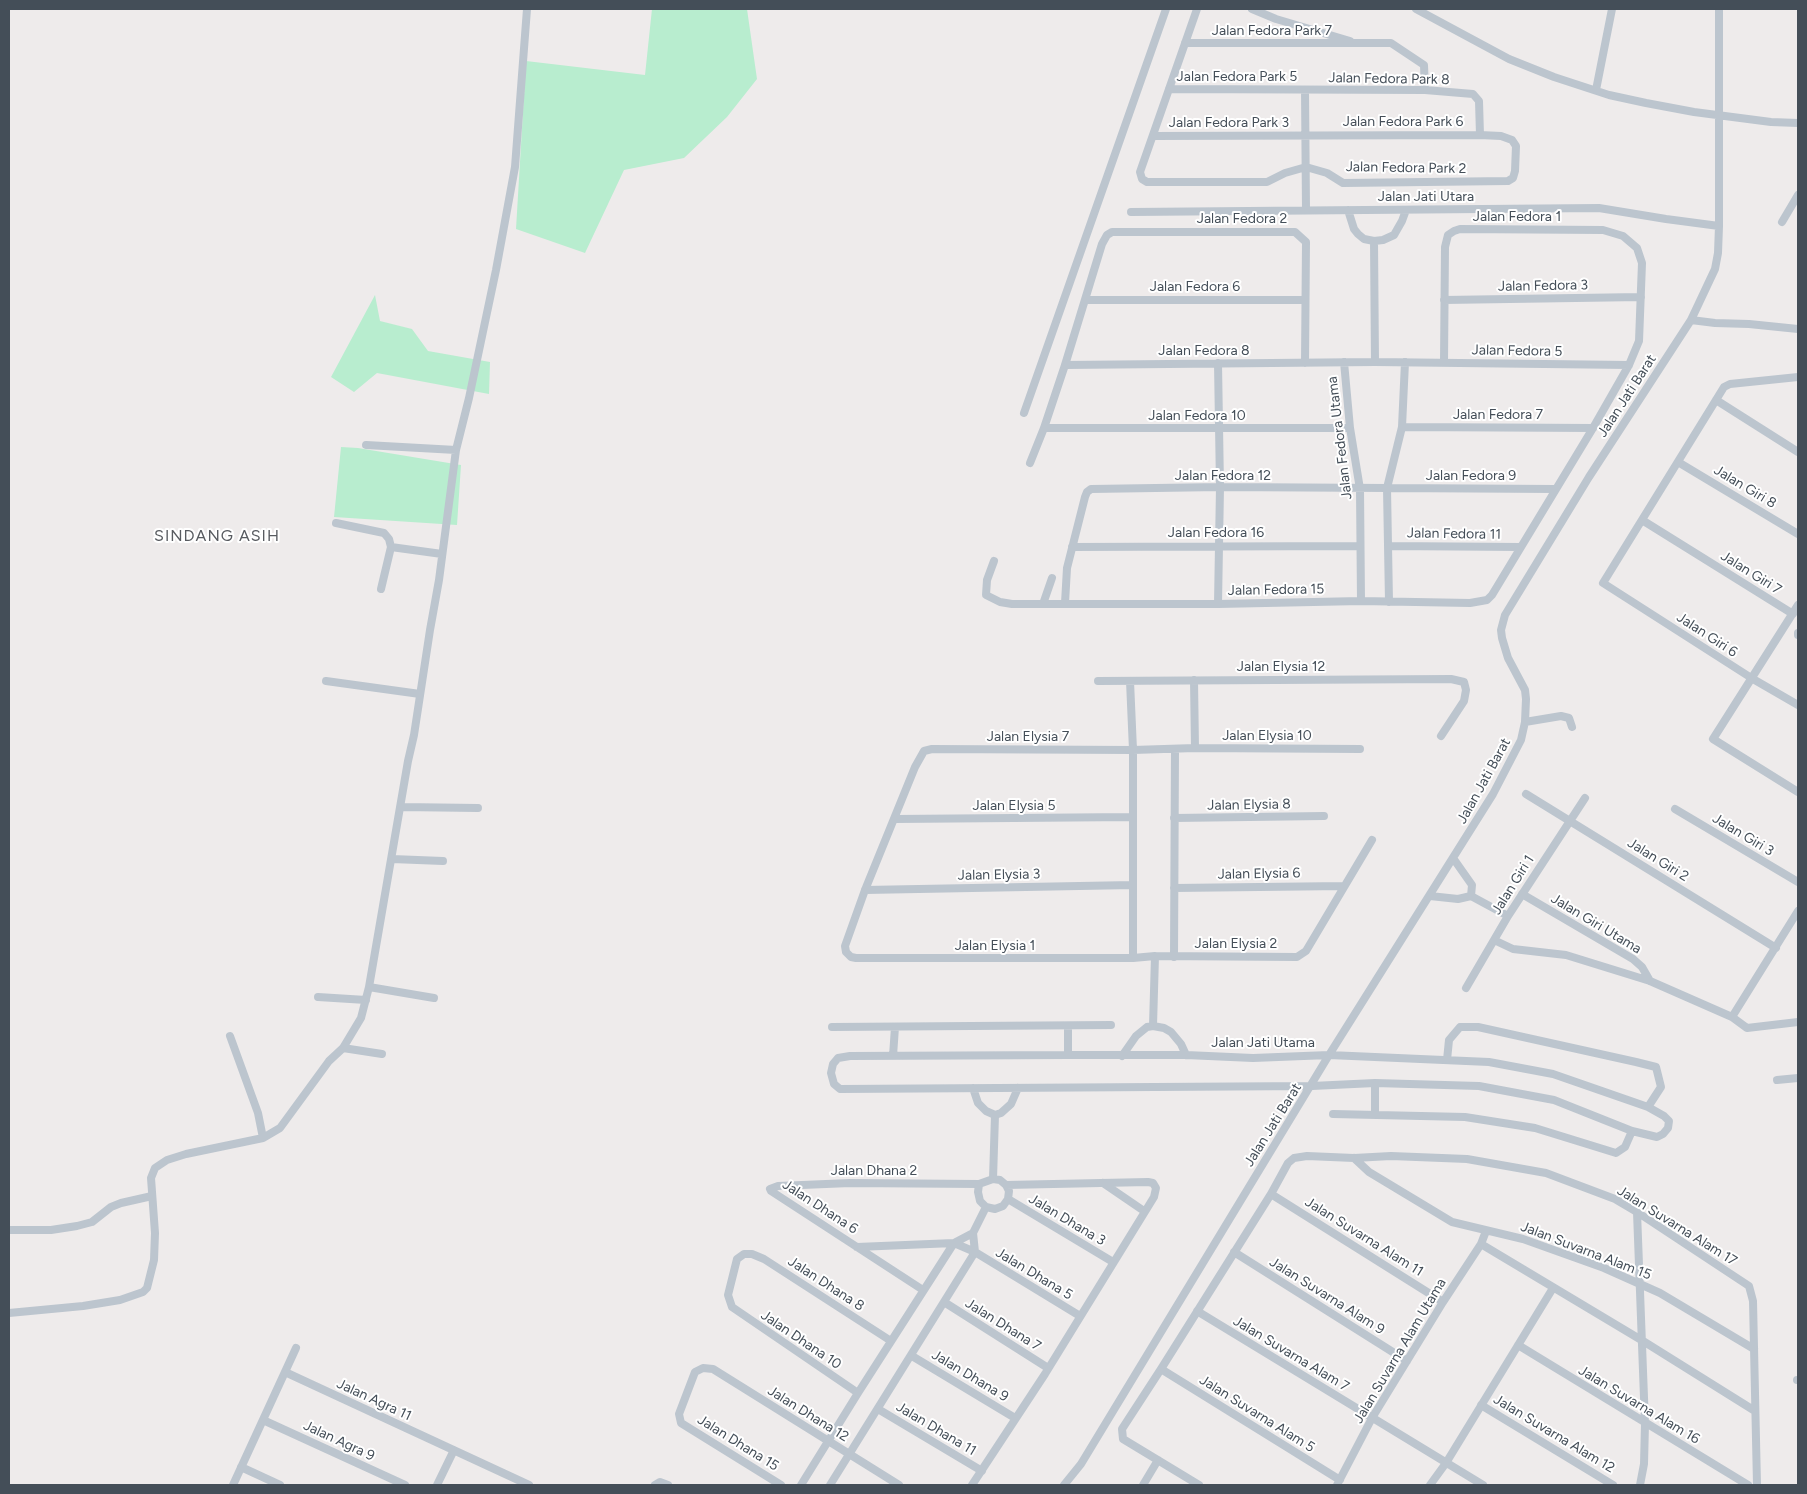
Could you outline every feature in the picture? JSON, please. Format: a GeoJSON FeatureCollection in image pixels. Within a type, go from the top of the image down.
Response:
{"type":"FeatureCollection","features":[{"type":"Feature","properties":{"kind":"street"},"geometry":{"type":"LineString","coordinates":[[9,1313],[83,1306],[120,1300],[143,1292],[147,1288],[154,1260],[152,1178],[155,1168],[166,1160],[263,1138],[280,1128],[329,1061],[343,1048],[361,1018],[369,987],[420,694],[456,450],[496,270],[515,167],[527,9]]}},
{"type":"Feature","properties":{"kind":"street"},"geometry":{"type":"LineString","coordinates":[[1024,413],[1166,9]]}},
{"type":"Feature","properties":{"kind":"street"},"geometry":{"type":"LineString","coordinates":[[1197,9],[1140,172],[1142,179],[1147,182],[1267,182],[1285,173],[1306,167]]}},
{"type":"Feature","properties":{"kind":"street","name":"Jalan Fedora Park 7"},"geometry":{"type":"LineString","coordinates":[[1252,9],[1276,19],[1359,43]]}},
{"type":"Feature","properties":{"kind":"street"},"geometry":{"type":"LineString","coordinates":[[1416,9],[1509,60],[1596,90],[1646,103],[1718,115],[1798,123]]}},
{"type":"Feature","properties":{"kind":"street"},"geometry":{"type":"LineString","coordinates":[[1596,90],[1612,9]]}},
{"type":"Feature","properties":{"kind":"street","name":"Jalan Jati Barat"},"geometry":{"type":"LineString","coordinates":[[1064,1485],[1081,1464],[1312,1086],[1329,1055],[1493,794],[1521,740],[1527,711],[1525,690],[1508,658],[1502,630],[1505,615],[1589,478],[1691,320],[1715,268],[1718,253],[1719,226],[1718,9]]}},
{"type":"Feature","properties":{"kind":"street","name":"Jalan Fedora Park 7"},"geometry":{"type":"LineString","coordinates":[[1185,43],[1391,43],[1424,66],[1425,90]]}},
{"type":"Feature","properties":{"kind":"street","name":"Jalan Fedora Park 5"},"geometry":{"type":"LineString","coordinates":[[1169,90],[1305,90]]}},
{"type":"Feature","properties":{"kind":"street"},"geometry":{"type":"LineString","coordinates":[[1305,90],[1306,210]]}},
{"type":"Feature","properties":{"kind":"street","name":"Jalan Fedora Park 8"},"geometry":{"type":"LineString","coordinates":[[1305,90],[1425,90],[1473,94],[1480,101],[1480,135]]}},
{"type":"Feature","properties":{"kind":"street","name":"Jalan Fedora Park 3"},"geometry":{"type":"LineString","coordinates":[[1153,136],[1306,135]]}},
{"type":"Feature","properties":{"kind":"street","name":"Jalan Fedora Park 6"},"geometry":{"type":"LineString","coordinates":[[1306,135],[1501,136],[1512,140],[1516,146],[1515,171],[1513,178],[1508,182]]}},
{"type":"Feature","properties":{"kind":"street","name":"Jalan Fedora Park 2"},"geometry":{"type":"LineString","coordinates":[[1306,167],[1327,173],[1344,182],[1508,182]]}},
{"type":"Feature","properties":{"kind":"street"},"geometry":{"type":"LineString","coordinates":[[1782,222],[1798,195]]}},
{"type":"Feature","properties":{"kind":"street","name":"Jalan Jati Utara"},"geometry":{"type":"LineString","coordinates":[[1131,212],[1598,208],[1719,226]]}},
{"type":"Feature","properties":{"kind":"street"},"geometry":{"type":"LineString","coordinates":[[1348,210],[1354,229],[1358,234],[1364,239],[1374,242],[1394,235],[1406,210]]}},
{"type":"Feature","properties":{"kind":"street","name":"Jalan Fedora 1"},"geometry":{"type":"LineString","coordinates":[[1444,362],[1445,247],[1448,235],[1454,231],[1603,230],[1623,236],[1637,248],[1642,263],[1641,297]]}},
{"type":"Feature","properties":{"kind":"street","name":"Jalan Fedora 2"},"geometry":{"type":"LineString","coordinates":[[1085,300],[1102,244],[1106,235],[1112,232],[1295,232],[1306,242],[1304,363]]}},
{"type":"Feature","properties":{"kind":"street"},"geometry":{"type":"LineString","coordinates":[[1374,242],[1374,362]]}},
{"type":"Feature","properties":{"kind":"street"},"geometry":{"type":"LineString","coordinates":[[1520,547],[1593,428],[1628,365],[1639,341],[1641,297]]}},
{"type":"Feature","properties":{"kind":"street","name":"Jalan Fedora 3"},"geometry":{"type":"LineString","coordinates":[[1444,300],[1641,297]]}},
{"type":"Feature","properties":{"kind":"street"},"geometry":{"type":"LineString","coordinates":[[1030,463],[1044,428],[1085,300]]}},
{"type":"Feature","properties":{"kind":"street","name":"Jalan Fedora 6"},"geometry":{"type":"LineString","coordinates":[[1085,300],[1305,300]]}},
{"type":"Feature","properties":{"kind":"street"},"geometry":{"type":"LineString","coordinates":[[1691,320],[1798,329]]}},
{"type":"Feature","properties":{"kind":"street","name":"Jalan Fedora Utama"},"geometry":{"type":"LineString","coordinates":[[1344,362],[1350,428],[1360,489],[1361,601]]}},
{"type":"Feature","properties":{"kind":"street","name":"Jalan Fedora 5"},"geometry":{"type":"LineString","coordinates":[[1374,362],[1628,365]]}},
{"type":"Feature","properties":{"kind":"street","name":"Jalan Fedora 8"},"geometry":{"type":"LineString","coordinates":[[1065,365],[1374,362]]}},
{"type":"Feature","properties":{"kind":"street"},"geometry":{"type":"LineString","coordinates":[[1390,602],[1387,488],[1402,427],[1405,362]]}},
{"type":"Feature","properties":{"kind":"street"},"geometry":{"type":"LineString","coordinates":[[1218,363],[1220,487],[1218,604]]}},
{"type":"Feature","properties":{"kind":"street"},"geometry":{"type":"LineString","coordinates":[[1642,520],[1724,388],[1730,384],[1798,377]]}},
{"type":"Feature","properties":{"kind":"street"},"geometry":{"type":"LineString","coordinates":[[1716,400],[1798,452]]}},
{"type":"Feature","properties":{"kind":"street","name":"Jalan Fedora 7"},"geometry":{"type":"LineString","coordinates":[[1402,427],[1593,428]]}},
{"type":"Feature","properties":{"kind":"street","name":"Jalan Fedora 10"},"geometry":{"type":"LineString","coordinates":[[1044,428],[1350,428]]}},
{"type":"Feature","properties":{"kind":"street"},"geometry":{"type":"LineString","coordinates":[[366,445],[456,450]]}},
{"type":"Feature","properties":{"kind":"street","name":"Jalan Giri 8"},"geometry":{"type":"LineString","coordinates":[[1678,462],[1798,534]]}},
{"type":"Feature","properties":{"kind":"street","name":"Jalan Fedora 12"},"geometry":{"type":"LineString","coordinates":[[1072,547],[1087,492],[1091,489],[1220,487],[1387,488]]}},
{"type":"Feature","properties":{"kind":"street","name":"Jalan Fedora 9"},"geometry":{"type":"LineString","coordinates":[[1387,488],[1555,490]]}},
{"type":"Feature","properties":{"kind":"street","name":"Jalan Giri 7"},"geometry":{"type":"LineString","coordinates":[[1642,520],[1793,614]]}},
{"type":"Feature","properties":{"kind":"street","name":"Jalan Giri 6"},"geometry":{"type":"LineString","coordinates":[[1642,520],[1603,583],[1753,679],[1798,705]]}},
{"type":"Feature","properties":{"kind":"street"},"geometry":{"type":"LineString","coordinates":[[336,523],[384,533],[389,540],[391,547],[381,589]]}},
{"type":"Feature","properties":{"kind":"street","name":"Jalan Fedora 16"},"geometry":{"type":"LineString","coordinates":[[1072,547],[1360,546]]}},
{"type":"Feature","properties":{"kind":"street","name":"Jalan Fedora 11"},"geometry":{"type":"LineString","coordinates":[[1388,546],[1520,547]]}},
{"type":"Feature","properties":{"kind":"street"},"geometry":{"type":"LineString","coordinates":[[391,547],[442,554]]}},
{"type":"Feature","properties":{"kind":"street"},"geometry":{"type":"LineString","coordinates":[[1065,603],[1065,580],[1072,547]]}},
{"type":"Feature","properties":{"kind":"street","name":"Jalan Fedora 15"},"geometry":{"type":"LineString","coordinates":[[994,561],[987,580],[986,595],[1000,602],[1012,604],[1218,604],[1361,601],[1470,603],[1487,600],[1495,590],[1520,547]]}},
{"type":"Feature","properties":{"kind":"street"},"geometry":{"type":"LineString","coordinates":[[1043,604],[1052,578]]}},
{"type":"Feature","properties":{"kind":"street"},"geometry":{"type":"LineString","coordinates":[[1798,605],[1714,739],[1798,792]]}},
{"type":"Feature","properties":{"kind":"street","name":"Jalan Elysia 12"},"geometry":{"type":"LineString","coordinates":[[1098,681],[1451,679],[1464,682],[1466,690],[1464,701],[1441,736]]}},
{"type":"Feature","properties":{"kind":"street"},"geometry":{"type":"LineString","coordinates":[[1130,680],[1133,750],[1133,958]]}},
{"type":"Feature","properties":{"kind":"street"},"geometry":{"type":"LineString","coordinates":[[1194,680],[1195,748]]}},
{"type":"Feature","properties":{"kind":"street"},"geometry":{"type":"LineString","coordinates":[[326,681],[420,694]]}},
{"type":"Feature","properties":{"kind":"street"},"geometry":{"type":"LineString","coordinates":[[1525,722],[1561,716],[1568,718],[1572,727]]}},
{"type":"Feature","properties":{"kind":"street","name":"Jalan Elysia 7"},"geometry":{"type":"LineString","coordinates":[[895,819],[915,767],[924,751],[932,748],[1175,749]]}},
{"type":"Feature","properties":{"kind":"street","name":"Jalan Elysia 10"},"geometry":{"type":"LineString","coordinates":[[1175,749],[1360,748]]}},
{"type":"Feature","properties":{"kind":"street"},"geometry":{"type":"LineString","coordinates":[[1174,957],[1175,749]]}},
{"type":"Feature","properties":{"kind":"street","name":"Jalan Giri 2"},"geometry":{"type":"LineString","coordinates":[[1526,794],[1776,948]]}},
{"type":"Feature","properties":{"kind":"street","name":"Jalan Giri 1"},"geometry":{"type":"LineString","coordinates":[[1466,988],[1508,916],[1585,798]]}},
{"type":"Feature","properties":{"kind":"street"},"geometry":{"type":"LineString","coordinates":[[401,807],[478,808]]}},
{"type":"Feature","properties":{"kind":"street","name":"Jalan Giri 3"},"geometry":{"type":"LineString","coordinates":[[1674,809],[1798,882]]}},
{"type":"Feature","properties":{"kind":"street","name":"Jalan Elysia 8"},"geometry":{"type":"LineString","coordinates":[[1174,818],[1324,816]]}},
{"type":"Feature","properties":{"kind":"street","name":"Jalan Elysia 5"},"geometry":{"type":"LineString","coordinates":[[895,819],[1132,817]]}},
{"type":"Feature","properties":{"kind":"street"},"geometry":{"type":"LineString","coordinates":[[865,890],[895,819]]}},
{"type":"Feature","properties":{"kind":"street"},"geometry":{"type":"LineString","coordinates":[[1344,886],[1372,840]]}},
{"type":"Feature","properties":{"kind":"street"},"geometry":{"type":"LineString","coordinates":[[1453,858],[1472,885],[1471,896]]}},
{"type":"Feature","properties":{"kind":"street"},"geometry":{"type":"LineString","coordinates":[[392,859],[442,861]]}},
{"type":"Feature","properties":{"kind":"street","name":"Jalan Elysia 3"},"geometry":{"type":"LineString","coordinates":[[865,890],[1133,886]]}},
{"type":"Feature","properties":{"kind":"street","name":"Jalan Elysia 6"},"geometry":{"type":"LineString","coordinates":[[1174,888],[1344,886]]}},
{"type":"Feature","properties":{"kind":"street","name":"Jalan Elysia 2"},"geometry":{"type":"LineString","coordinates":[[1155,956],[1297,957],[1306,951],[1344,886]]}},
{"type":"Feature","properties":{"kind":"street","name":"Jalan Elysia 1"},"geometry":{"type":"LineString","coordinates":[[865,890],[845,946],[846,952],[851,957],[1133,958],[1155,956]]}},
{"type":"Feature","properties":{"kind":"street","name":"Jalan Giri Utama"},"geometry":{"type":"LineString","coordinates":[[1522,894],[1633,959],[1642,967],[1650,981]]}},
{"type":"Feature","properties":{"kind":"street"},"geometry":{"type":"LineString","coordinates":[[1430,896],[1458,899],[1471,896],[1508,916]]}},
{"type":"Feature","properties":{"kind":"street"},"geometry":{"type":"LineString","coordinates":[[1732,1018],[1798,911]]}},
{"type":"Feature","properties":{"kind":"street","name":"Jalan Giri Utama"},"geometry":{"type":"LineString","coordinates":[[1494,940],[1514,949],[1566,955],[1650,981],[1732,1018],[1748,1028],[1798,1022]]}},
{"type":"Feature","properties":{"kind":"street"},"geometry":{"type":"LineString","coordinates":[[1153,1026],[1155,956]]}},
{"type":"Feature","properties":{"kind":"street"},"geometry":{"type":"LineString","coordinates":[[369,987],[434,998]]}},
{"type":"Feature","properties":{"kind":"street"},"geometry":{"type":"LineString","coordinates":[[318,997],[366,1000]]}},
{"type":"Feature","properties":{"kind":"street"},"geometry":{"type":"LineString","coordinates":[[832,1027],[1110,1025]]}},
{"type":"Feature","properties":{"kind":"street"},"geometry":{"type":"LineString","coordinates":[[1068,1026],[1068,1055]]}},
{"type":"Feature","properties":{"kind":"street"},"geometry":{"type":"LineString","coordinates":[[1122,1056],[1136,1036],[1147,1027],[1153,1026],[1164,1028],[1171,1032],[1181,1044],[1186,1056]]}},
{"type":"Feature","properties":{"kind":"street"},"geometry":{"type":"LineString","coordinates":[[893,1056],[895,1027]]}},
{"type":"Feature","properties":{"kind":"street"},"geometry":{"type":"LineString","coordinates":[[1447,1060],[1450,1040],[1460,1027],[1478,1027],[1656,1067],[1661,1087],[1648,1107]]}},
{"type":"Feature","properties":{"kind":"street"},"geometry":{"type":"LineString","coordinates":[[230,1036],[258,1113],[263,1138]]}},
{"type":"Feature","properties":{"kind":"street"},"geometry":{"type":"LineString","coordinates":[[343,1048],[382,1054]]}},
{"type":"Feature","properties":{"kind":"street","name":"Jalan Jati Utama"},"geometry":{"type":"LineString","coordinates":[[1329,1055],[1489,1062],[1553,1074],[1648,1107],[1669,1121],[1668,1128],[1663,1134],[1657,1136],[1632,1131],[1554,1100],[1479,1086],[1374,1083],[1312,1086],[840,1088],[834,1084],[830,1073],[833,1064],[838,1058],[850,1056],[1186,1056],[1253,1058],[1329,1055]]}},
{"type":"Feature","properties":{"kind":"street"},"geometry":{"type":"LineString","coordinates":[[1777,1080],[1798,1078]]}},
{"type":"Feature","properties":{"kind":"street"},"geometry":{"type":"LineString","coordinates":[[1374,1083],[1375,1115]]}},
{"type":"Feature","properties":{"kind":"street"},"geometry":{"type":"LineString","coordinates":[[973,1088],[978,1103],[986,1111],[995,1115],[1001,1113],[1011,1104],[1018,1088]]}},
{"type":"Feature","properties":{"kind":"street"},"geometry":{"type":"LineString","coordinates":[[1333,1114],[1465,1117],[1535,1128],[1616,1153],[1626,1147],[1632,1131]]}},
{"type":"Feature","properties":{"kind":"street"},"geometry":{"type":"LineString","coordinates":[[993,1178],[995,1115]]}},
{"type":"Feature","properties":{"kind":"street","name":"Jalan Suvarna Alam 17"},"geometry":{"type":"LineString","coordinates":[[1271,1194],[1288,1163],[1294,1158],[1307,1156],[1354,1158],[1391,1156],[1468,1159],[1546,1173],[1615,1199],[1749,1286],[1753,1301],[1754,1348]]}},
{"type":"Feature","properties":{"kind":"street","name":"Jalan Suvarna Alam 15"},"geometry":{"type":"LineString","coordinates":[[1354,1158],[1368,1172],[1452,1222],[1523,1239],[1604,1268],[1660,1293],[1754,1348]]}},
{"type":"Feature","properties":{"kind":"street"},"geometry":{"type":"LineString","coordinates":[[993,1178],[1000,1180],[1006,1184],[1009,1191],[1008,1199],[1003,1206],[995,1209],[986,1207],[980,1201],[979,1184],[993,1178]]}},
{"type":"Feature","properties":{"kind":"street"},"geometry":{"type":"LineString","coordinates":[[1103,1183],[1144,1212]]}},
{"type":"Feature","properties":{"kind":"street"},"geometry":{"type":"LineString","coordinates":[[972,1485],[1048,1368],[1154,1197],[1156,1188],[1153,1183],[1006,1184]]}},
{"type":"Feature","properties":{"kind":"street","name":"Jalan Dhana 2"},"geometry":{"type":"LineString","coordinates":[[770,1189],[778,1186],[817,1184],[979,1184]]}},
{"type":"Feature","properties":{"kind":"street","name":"Jalan Dhana 6"},"geometry":{"type":"LineString","coordinates":[[770,1189],[923,1290]]}},
{"type":"Feature","properties":{"kind":"street"},"geometry":{"type":"LineString","coordinates":[[1199,1485],[1123,1439],[1122,1429],[1162,1369],[1271,1194]]}},
{"type":"Feature","properties":{"kind":"street","name":"Jalan Suvarna Alam 11"},"geometry":{"type":"LineString","coordinates":[[1271,1194],[1443,1302]]}},
{"type":"Feature","properties":{"kind":"street"},"geometry":{"type":"LineString","coordinates":[[9,1230],[52,1230],[77,1226],[92,1222],[120,1202],[152,1196]]}},
{"type":"Feature","properties":{"kind":"street","name":"Jalan Dhana 3"},"geometry":{"type":"LineString","coordinates":[[1008,1199],[1113,1262]]}},
{"type":"Feature","properties":{"kind":"street"},"geometry":{"type":"LineString","coordinates":[[830,1485],[975,1252],[974,1232],[986,1207]]}},
{"type":"Feature","properties":{"kind":"street"},"geometry":{"type":"LineString","coordinates":[[1637,1212],[1645,1424],[1644,1464],[1640,1485]]}},
{"type":"Feature","properties":{"kind":"street","name":"Jalan Suvarna Alam Utama"},"geometry":{"type":"LineString","coordinates":[[1339,1483],[1372,1418],[1481,1244],[1486,1231]]}},
{"type":"Feature","properties":{"kind":"street"},"geometry":{"type":"LineString","coordinates":[[801,1485],[858,1392],[954,1243],[974,1232]]}},
{"type":"Feature","properties":{"kind":"street","name":"Jalan Dhana 6"},"geometry":{"type":"LineString","coordinates":[[856,1246],[954,1243]]}},
{"type":"Feature","properties":{"kind":"street","name":"Jalan Dhana 5"},"geometry":{"type":"LineString","coordinates":[[954,1243],[975,1252],[1080,1316]]}},
{"type":"Feature","properties":{"kind":"street"},"geometry":{"type":"LineString","coordinates":[[1481,1244],[1755,1411]]}},
{"type":"Feature","properties":{"kind":"street","name":"Jalan Suvarna Alam 9"},"geometry":{"type":"LineString","coordinates":[[1234,1252],[1407,1361]]}},
{"type":"Feature","properties":{"kind":"street","name":"Jalan Dhana 8"},"geometry":{"type":"LineString","coordinates":[[732,1307],[728,1295],[737,1259],[744,1254],[752,1254],[764,1259],[891,1341]]}},
{"type":"Feature","properties":{"kind":"street"},"geometry":{"type":"LineString","coordinates":[[1430,1485],[1446,1463],[1553,1288]]}},
{"type":"Feature","properties":{"kind":"street","name":"Jalan Dhana 7"},"geometry":{"type":"LineString","coordinates":[[944,1302],[1048,1368]]}},
{"type":"Feature","properties":{"kind":"street","name":"Jalan Dhana 10"},"geometry":{"type":"LineString","coordinates":[[732,1307],[739,1314],[858,1392]]}},
{"type":"Feature","properties":{"kind":"street","name":"Jalan Suvarna Alam 7"},"geometry":{"type":"LineString","coordinates":[[1198,1311],[1483,1485]]}},
{"type":"Feature","properties":{"kind":"street","name":"Jalan Suvarna Alam 16"},"geometry":{"type":"LineString","coordinates":[[1518,1345],[1748,1485]]}},
{"type":"Feature","properties":{"kind":"street"},"geometry":{"type":"LineString","coordinates":[[232,1485],[296,1348]]}},
{"type":"Feature","properties":{"kind":"street"},"geometry":{"type":"LineString","coordinates":[[1754,1348],[1757,1485]]}},
{"type":"Feature","properties":{"kind":"street","name":"Jalan Dhana 9"},"geometry":{"type":"LineString","coordinates":[[912,1356],[1015,1418]]}},
{"type":"Feature","properties":{"kind":"street","name":"Jalan Dhana 12"},"geometry":{"type":"LineString","coordinates":[[681,1423],[679,1414],[695,1372],[703,1368],[713,1369],[899,1485]]}},
{"type":"Feature","properties":{"kind":"street","name":"Jalan Suvarna Alam 5"},"geometry":{"type":"LineString","coordinates":[[1162,1369],[1339,1483]]}},
{"type":"Feature","properties":{"kind":"street","name":"Jalan Agra 11"},"geometry":{"type":"LineString","coordinates":[[285,1372],[529,1485]]}},
{"type":"Feature","properties":{"kind":"street","name":"Jalan Suvarna Alam 12"},"geometry":{"type":"LineString","coordinates":[[1481,1404],[1613,1485]]}},
{"type":"Feature","properties":{"kind":"street","name":"Jalan Dhana 11"},"geometry":{"type":"LineString","coordinates":[[878,1409],[982,1471]]}},
{"type":"Feature","properties":{"kind":"street","name":"Jalan Agra 9"},"geometry":{"type":"LineString","coordinates":[[263,1420],[405,1485]]}},
{"type":"Feature","properties":{"kind":"street","name":"Jalan Dhana 15"},"geometry":{"type":"LineString","coordinates":[[681,1423],[781,1485]]}},
{"type":"Feature","properties":{"kind":"street"},"geometry":{"type":"LineString","coordinates":[[437,1485],[454,1450]]}},
{"type":"Feature","properties":{"kind":"street"},"geometry":{"type":"LineString","coordinates":[[1143,1485],[1158,1460]]}},
{"type":"Feature","properties":{"kind":"street"},"geometry":{"type":"LineString","coordinates":[[241,1467],[280,1485]]}},
{"type":"Feature","properties":{"kind":"green space"},"geometry":{"type":"Polygon","coordinates":[[[652,9],[747,9],[757,79],[727,117],[684,158],[624,170],[585,253],[516,229],[526,61],[645,75],[652,9]]]}},
{"type":"Feature","properties":{"kind":"green space"},"geometry":{"type":"Polygon","coordinates":[[[375,295],[380,321],[412,329],[428,351],[490,362],[489,394],[377,373],[354,392],[331,377],[375,295]]]}},
{"type":"Feature","properties":{"kind":"green space"},"geometry":{"type":"Polygon","coordinates":[[[341,447],[358,448],[461,465],[457,525],[334,517],[341,447]]]}},
{"type":"Feature","properties":{"kind":"district","name":"SINDANG ASIH"},"geometry":{"type":"Point","coordinates":[217,536]}}]}
